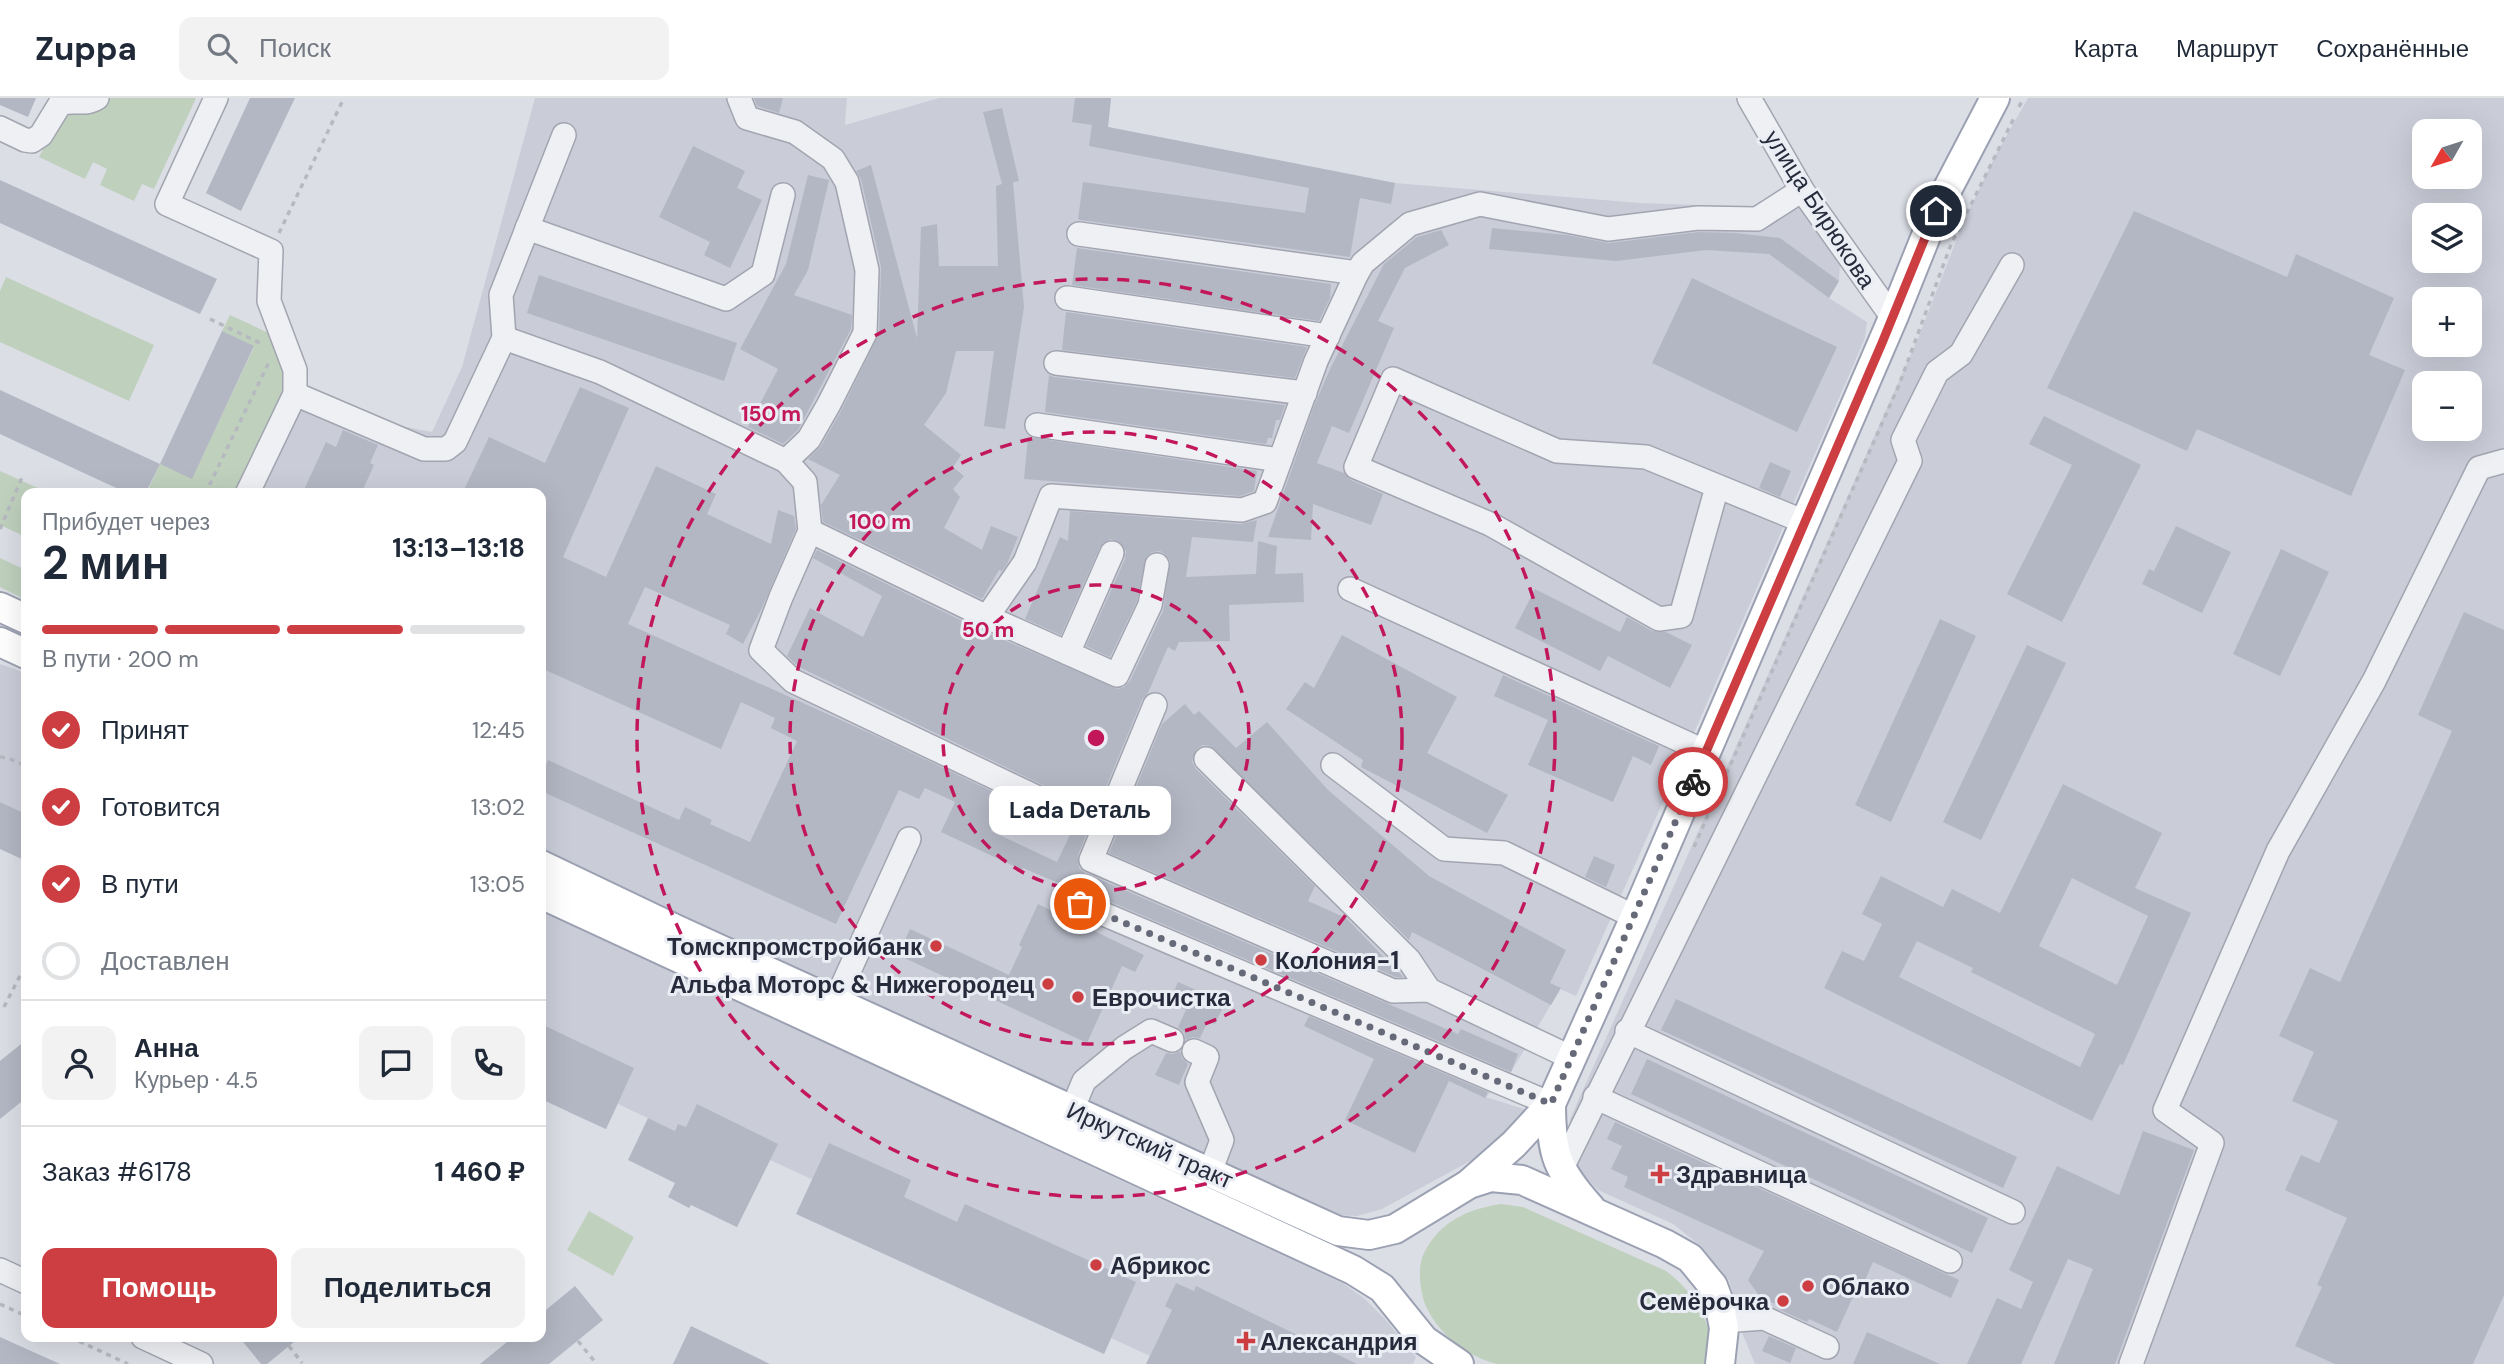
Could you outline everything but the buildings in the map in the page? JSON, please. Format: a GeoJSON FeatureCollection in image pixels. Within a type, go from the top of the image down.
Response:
{"type":"FeatureCollection","features":[{"type":"Feature","properties":{"kind":"main road"},"geometry":{"type":"LineString","coordinates":[[1469,1184],[1551,1104],[1635,917],[1893,318],[1936,211],[1995,98]]}},
{"type":"Feature","properties":{"kind":"main road"},"geometry":{"type":"LineString","coordinates":[[0,607],[21,617]]}},
{"type":"Feature","properties":{"kind":"main road"},"geometry":{"type":"LineString","coordinates":[[0,642],[21,652]]}},
{"type":"Feature","properties":{"kind":"main road","name":"Иркутский тракт"},"geometry":{"type":"LineString","coordinates":[[546,867],[1338,1231],[1369,1235],[1395,1229],[1469,1184],[1491,1177],[1522,1180],[1665,1244],[1690,1258],[1713,1286],[1723,1324],[1740,1364]]}},
{"type":"Feature","properties":{"kind":"main road","name":"Иркутский тракт"},"geometry":{"type":"LineString","coordinates":[[546,896],[1353,1270],[1382,1289],[1424,1340],[1459,1364]]}},
{"type":"Feature","properties":{"kind":"main road"},"geometry":{"type":"LineString","coordinates":[[1551,1104],[1555,1154],[1561,1170],[1594,1212]]}},
{"type":"Feature","properties":{"kind":"main road","name":"Иркутский тракт"},"geometry":{"type":"LineString","coordinates":[[1720,1364],[1723,1324]]}},
{"type":"Feature","properties":{"kind":"street"},"geometry":{"type":"LineString","coordinates":[[0,128],[25,140],[36,140],[60,104],[85,103],[97,98]]}},
{"type":"Feature","properties":{"kind":"street"},"geometry":{"type":"LineString","coordinates":[[216,98],[167,204],[271,251],[270,301],[295,370],[295,394],[250,488]]}},
{"type":"Feature","properties":{"kind":"street"},"geometry":{"type":"LineString","coordinates":[[739,98],[747,118],[795,132],[834,159],[847,182],[867,270],[865,334],[809,439],[786,461]]}},
{"type":"Feature","properties":{"kind":"street","name":"улица Бирюкова"},"geometry":{"type":"LineString","coordinates":[[1749,98],[1802,190],[1893,318]]}},
{"type":"Feature","properties":{"kind":"street"},"geometry":{"type":"LineString","coordinates":[[295,394],[424,449],[446,449],[455,442],[504,338],[502,295],[564,135]]}},
{"type":"Feature","properties":{"kind":"street"},"geometry":{"type":"LineString","coordinates":[[987,617],[1025,562],[1051,496],[1242,510],[1265,502],[1305,393],[1357,273],[1363,263],[1410,224],[1480,204],[1608,229],[1698,218],[1757,219],[1802,190]]}},
{"type":"Feature","properties":{"kind":"street"},"geometry":{"type":"LineString","coordinates":[[527,228],[726,299],[763,274],[782,195]]}},
{"type":"Feature","properties":{"kind":"street"},"geometry":{"type":"LineString","coordinates":[[1079,234],[1357,273]]}},
{"type":"Feature","properties":{"kind":"street"},"geometry":{"type":"LineString","coordinates":[[1561,1170],[1627,1031],[1910,461],[1903,440],[1937,372],[1961,354],[2012,265]]}},
{"type":"Feature","properties":{"kind":"street"},"geometry":{"type":"LineString","coordinates":[[1067,298],[1328,336]]}},
{"type":"Feature","properties":{"kind":"street"},"geometry":{"type":"LineString","coordinates":[[504,338],[600,372],[786,461],[805,482],[810,531],[761,650],[793,681],[1059,808]]}},
{"type":"Feature","properties":{"kind":"street"},"geometry":{"type":"LineString","coordinates":[[1056,363],[1305,393]]}},
{"type":"Feature","properties":{"kind":"street"},"geometry":{"type":"LineString","coordinates":[[1717,487],[1681,616],[1658,619],[1490,524],[1356,467],[1393,379],[1557,451],[1646,457],[1805,522]]}},
{"type":"Feature","properties":{"kind":"street"},"geometry":{"type":"LineString","coordinates":[[1037,425],[1280,460]]}},
{"type":"Feature","properties":{"kind":"street"},"geometry":{"type":"LineString","coordinates":[[2131,1364],[2212,1143],[2165,1110],[2278,851],[2374,681],[2480,468],[2504,461]]}},
{"type":"Feature","properties":{"kind":"street"},"geometry":{"type":"LineString","coordinates":[[810,531],[987,617],[1117,675],[1150,605],[1157,565]]}},
{"type":"Feature","properties":{"kind":"street"},"geometry":{"type":"LineString","coordinates":[[1068,653],[1112,554]]}},
{"type":"Feature","properties":{"kind":"street"},"geometry":{"type":"LineString","coordinates":[[1350,589],[1706,752]]}},
{"type":"Feature","properties":{"kind":"street"},"geometry":{"type":"LineString","coordinates":[[1155,705],[1091,860],[1393,991],[1429,990],[1572,1058]]}},
{"type":"Feature","properties":{"kind":"street"},"geometry":{"type":"LineString","coordinates":[[1206,759],[1409,960],[1429,990]]}},
{"type":"Feature","properties":{"kind":"street"},"geometry":{"type":"LineString","coordinates":[[1333,765],[1444,849],[1504,853],[1635,917]]}},
{"type":"Feature","properties":{"kind":"street"},"geometry":{"type":"LineString","coordinates":[[835,1002],[909,839]]}},
{"type":"Feature","properties":{"kind":"street"},"geometry":{"type":"LineString","coordinates":[[1080,904],[1551,1104]]}},
{"type":"Feature","properties":{"kind":"street"},"geometry":{"type":"LineString","coordinates":[[1072,1110],[1084,1081],[1124,1048],[1151,1031],[1172,1040]]}},
{"type":"Feature","properties":{"kind":"street"},"geometry":{"type":"LineString","coordinates":[[1627,1031],[2013,1212]]}},
{"type":"Feature","properties":{"kind":"street"},"geometry":{"type":"LineString","coordinates":[[1194,1051],[1207,1057],[1197,1083],[1223,1140],[1210,1172]]}},
{"type":"Feature","properties":{"kind":"street"},"geometry":{"type":"LineString","coordinates":[[1595,1097],[1950,1261]]}},
{"type":"Feature","properties":{"kind":"street"},"geometry":{"type":"LineString","coordinates":[[0,1270],[21,1280]]}},
{"type":"Feature","properties":{"kind":"street"},"geometry":{"type":"LineString","coordinates":[[1723,1324],[1764,1318],[1826,1347]]}},
{"type":"Feature","properties":{"kind":"street"},"geometry":{"type":"LineString","coordinates":[[155,1342],[201,1364]]}},
{"type":"Feature","properties":{"kind":"path"},"geometry":{"type":"LineString","coordinates":[[271,251],[344,98]]}},
{"type":"Feature","properties":{"kind":"path"},"geometry":{"type":"LineString","coordinates":[[1692,851],[1899,385],[1950,247],[1996,158],[2023,98]]}},
{"type":"Feature","properties":{"kind":"path"},"geometry":{"type":"LineString","coordinates":[[210,319],[264,345]]}},
{"type":"Feature","properties":{"kind":"path"},"geometry":{"type":"LineString","coordinates":[[208,488],[275,350]]}},
{"type":"Feature","properties":{"kind":"path"},"geometry":{"type":"LineString","coordinates":[[0,529],[23,475]]}},
{"type":"Feature","properties":{"kind":"path"},"geometry":{"type":"LineString","coordinates":[[0,757],[21,764]]}},
{"type":"Feature","properties":{"kind":"path"},"geometry":{"type":"LineString","coordinates":[[4,1007],[21,974]]}},
{"type":"Feature","properties":{"kind":"path"},"geometry":{"type":"LineString","coordinates":[[0,1304],[21,1314]]}},
{"type":"Feature","properties":{"kind":"path"},"geometry":{"type":"LineString","coordinates":[[578,1341],[595,1362]]}},
{"type":"Feature","properties":{"kind":"path"},"geometry":{"type":"LineString","coordinates":[[81,1342],[128,1364]]}},
{"type":"Feature","properties":{"kind":"path"},"geometry":{"type":"LineString","coordinates":[[289,1346],[302,1363]]}},
{"type":"Feature","properties":{"kind":"shaded area"},"geometry":{"type":"Polygon","coordinates":[[[535,98],[847,98],[845,125],[939,98],[1111,98],[1108,127],[1395,183],[1640,203],[1761,207],[1786,190],[1840,263],[1839,281],[1829,298],[1867,322],[1865,338],[1698,724],[1576,996],[1560,989],[1510,1074],[1486,1097],[1527,1110],[1513,1133],[1485,1153],[1382,1209],[1357,1216],[1331,1215],[670,911],[546,850],[546,488],[259,488],[306,389],[374,421],[432,432],[462,367],[535,98]]]}},
{"type":"Feature","properties":{"kind":"shaded area"},"geometry":{"type":"Polygon","coordinates":[[[2028,98],[2504,98],[2504,1364],[1755,1364],[1743,1335],[1729,1280],[1702,1247],[1673,1224],[1598,1190],[1576,1168],[1566,1146],[1570,1119],[1919,336],[1963,223],[1995,156],[2028,98]]]}},
{"type":"Feature","properties":{"kind":"shaded area"},"geometry":{"type":"Polygon","coordinates":[[[0,664],[21,671],[21,812],[0,802],[0,664]]]}},
{"type":"Feature","properties":{"kind":"shaded area"},"geometry":{"type":"Polygon","coordinates":[[[546,913],[1344,1284],[1365,1299],[1385,1319],[1416,1357],[1413,1364],[1305,1364],[1159,1337],[1150,1356],[1111,1338],[1104,1354],[1083,1304],[770,1160],[737,1227],[718,1218],[739,1175],[699,1134],[679,1124],[675,1131],[618,1104],[606,1129],[568,1112],[585,1074],[546,1055],[546,913]]]}},
{"type":"Feature","properties":{"kind":"green space"},"geometry":{"type":"Polygon","coordinates":[[[107,98],[196,98],[154,189],[142,184],[134,201],[100,185],[107,169],[93,162],[85,179],[39,157],[60,118],[66,113],[107,98]]]}},
{"type":"Feature","properties":{"kind":"green space"},"geometry":{"type":"Polygon","coordinates":[[[6,277],[154,345],[129,401],[0,342],[0,291],[6,277]]]}},
{"type":"Feature","properties":{"kind":"green space"},"geometry":{"type":"Polygon","coordinates":[[[230,315],[273,335],[285,359],[286,387],[238,488],[149,488],[160,464],[192,478],[254,347],[222,331],[230,315]]]}},
{"type":"Feature","properties":{"kind":"green space"},"geometry":{"type":"Polygon","coordinates":[[[0,471],[38,488],[21,488],[21,535],[0,525],[0,471]]]}},
{"type":"Feature","properties":{"kind":"green space"},"geometry":{"type":"Polygon","coordinates":[[[0,558],[21,568],[21,598],[0,587],[0,558]]]}},
{"type":"Feature","properties":{"kind":"green space"},"geometry":{"type":"Polygon","coordinates":[[[1501,1204],[1523,1207],[1666,1271],[1685,1289],[1702,1312],[1709,1338],[1709,1351],[1704,1364],[1497,1364],[1464,1350],[1445,1334],[1430,1315],[1422,1292],[1420,1265],[1431,1242],[1456,1218],[1477,1209],[1501,1204]]]}},
{"type":"Feature","properties":{"kind":"green space"},"geometry":{"type":"Polygon","coordinates":[[[589,1211],[634,1237],[613,1276],[567,1250],[589,1211]]]}},
{"type":"Feature","properties":{"kind":"way so far"},"geometry":{"type":"LineString","coordinates":[[1080,904],[1551,1104],[1693,782]]}},
{"type":"Feature","properties":{"kind":"place","name":"Lada Dеталь"},"geometry":{"type":"Point","coordinates":[1080,904]}},
{"type":"Feature","properties":{"kind":"place","name":"Томскпромстройбанк"},"geometry":{"type":"Point","coordinates":[936,946]}},
{"type":"Feature","properties":{"kind":"place","name":"Колония-1"},"geometry":{"type":"Point","coordinates":[1261,960]}},
{"type":"Feature","properties":{"kind":"place","name":"Альфа Моторс & Нижегородец"},"geometry":{"type":"Point","coordinates":[1048,984]}},
{"type":"Feature","properties":{"kind":"place","name":"Еврочистка"},"geometry":{"type":"Point","coordinates":[1078,997]}},
{"type":"Feature","properties":{"kind":"place","name":"Здравница"},"geometry":{"type":"Point","coordinates":[1660,1174]}},
{"type":"Feature","properties":{"kind":"place","name":"Абрикос"},"geometry":{"type":"Point","coordinates":[1096,1265]}},
{"type":"Feature","properties":{"kind":"place","name":"Облако"},"geometry":{"type":"Point","coordinates":[1808,1286]}},
{"type":"Feature","properties":{"kind":"place","name":"Cемёрочка"},"geometry":{"type":"Point","coordinates":[1783,1301]}},
{"type":"Feature","properties":{"kind":"place","name":"Александрия"},"geometry":{"type":"Point","coordinates":[1246,1341]}},
{"type":"Feature","properties":{"kind":"route"},"geometry":{"type":"LineString","coordinates":[[1693,782],[1936,211]]}}]}
